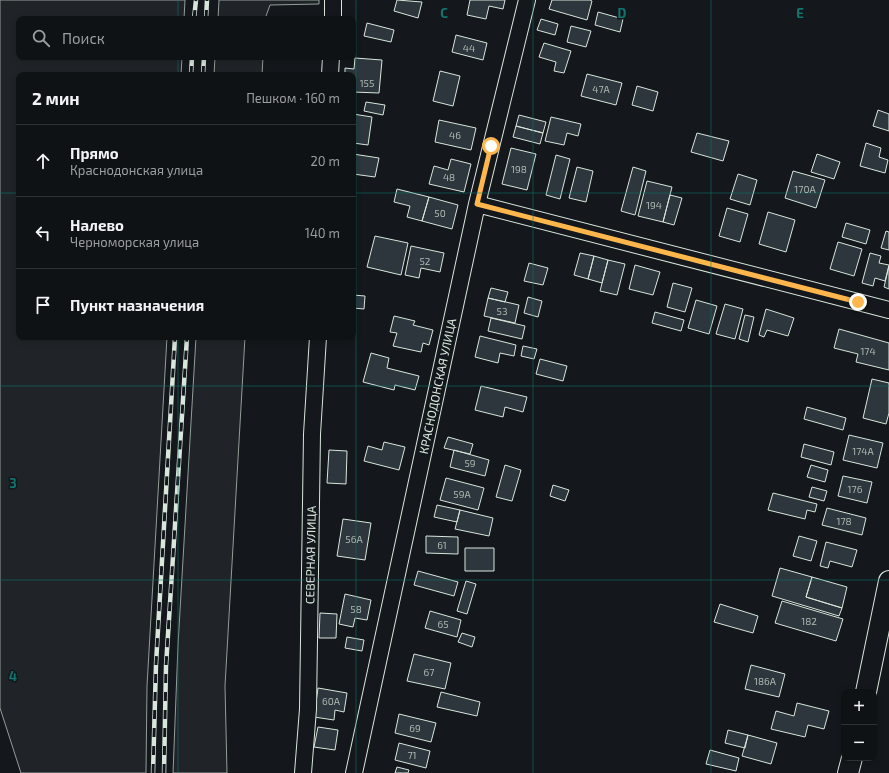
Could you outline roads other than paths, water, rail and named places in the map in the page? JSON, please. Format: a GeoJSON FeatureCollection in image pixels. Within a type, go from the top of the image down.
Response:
{"type":"FeatureCollection","features":[{"type":"Feature","properties":{"kind":"street"},"geometry":{"type":"LineString","coordinates":[[333,0],[333,16]]}},
{"type":"Feature","properties":{"kind":"street","name":"КРАСНОДОНСКАЯ УЛИЦА"},"geometry":{"type":"LineString","coordinates":[[354,773],[477,204],[526,0]]}},
{"type":"Feature","properties":{"kind":"street"},"geometry":{"type":"LineString","coordinates":[[330,72],[331,60]]}},
{"type":"Feature","properties":{"kind":"street"},"geometry":{"type":"LineString","coordinates":[[477,204],[889,310]]}},
{"type":"Feature","properties":{"kind":"street","name":"СЕВЕРНАЯ УЛИЦА"},"geometry":{"type":"LineString","coordinates":[[303,773],[308,709],[312,434],[318,340]]}},
{"type":"Feature","properties":{"kind":"street"},"geometry":{"type":"LineString","coordinates":[[867,689],[889,581]]}},
{"type":"Feature","properties":{"kind":"street"},"geometry":{"type":"LineString","coordinates":[[848,773],[851,761]]}},
{"type":"Feature","properties":{"kind":"railway"},"geometry":{"type":"LineString","coordinates":[[194,16],[196,0]]}},
{"type":"Feature","properties":{"kind":"railway"},"geometry":{"type":"LineString","coordinates":[[206,16],[207,0]]}},
{"type":"Feature","properties":{"kind":"railway"},"geometry":{"type":"LineString","coordinates":[[191,72],[192,60]]}},
{"type":"Feature","properties":{"kind":"railway"},"geometry":{"type":"LineString","coordinates":[[203,72],[204,60]]}},
{"type":"Feature","properties":{"kind":"railway"},"geometry":{"type":"LineString","coordinates":[[153,773],[156,664],[175,340]]}},
{"type":"Feature","properties":{"kind":"railway"},"geometry":{"type":"LineString","coordinates":[[164,773],[166,666],[187,340]]}}]}
